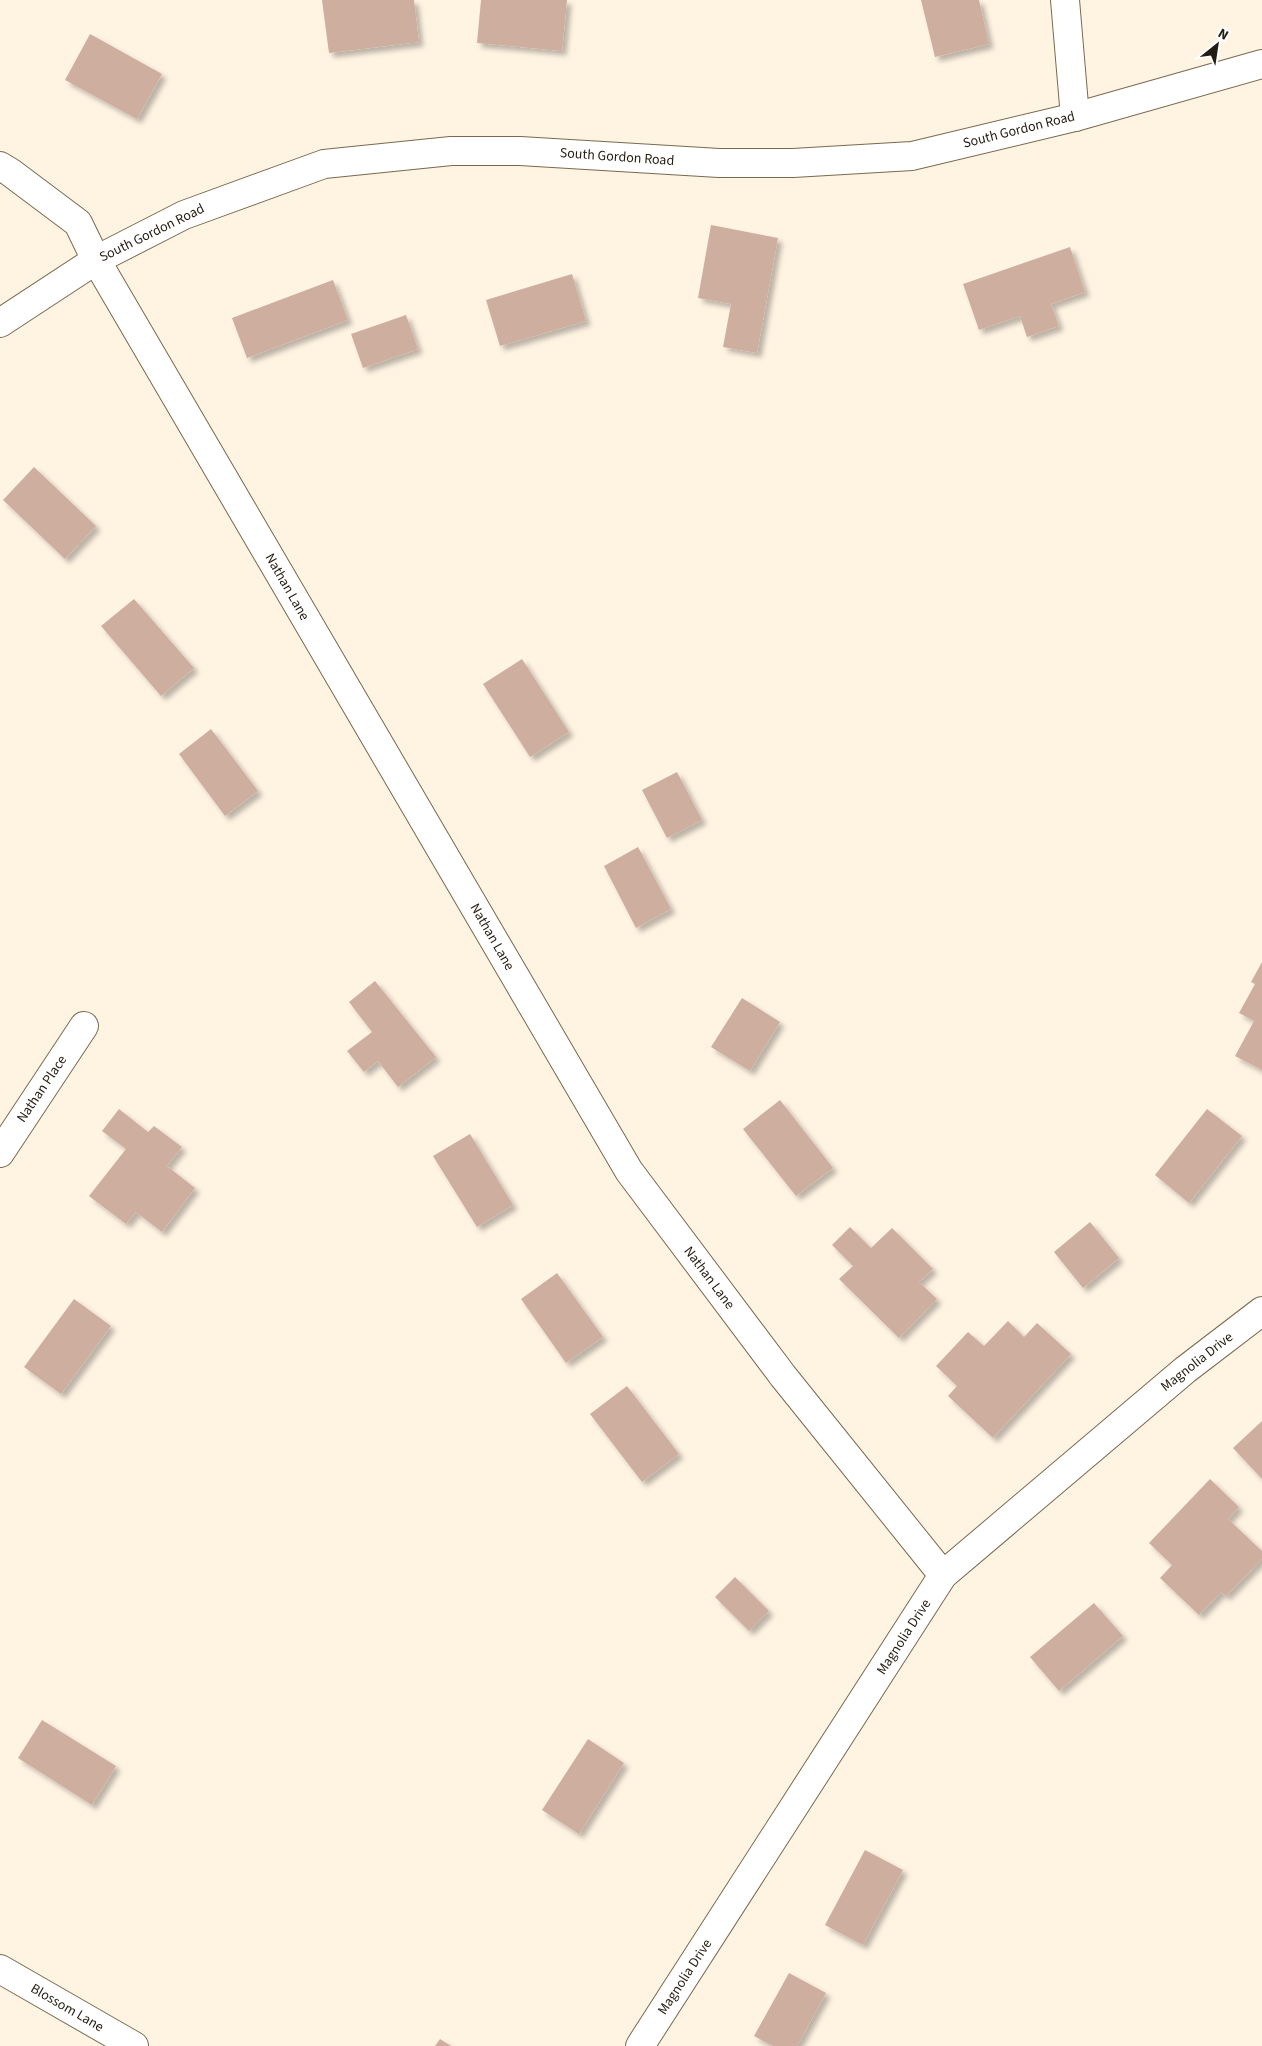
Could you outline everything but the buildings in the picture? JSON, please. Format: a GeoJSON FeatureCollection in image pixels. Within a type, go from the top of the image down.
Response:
{"type":"FeatureCollection","features":[{"type":"Feature","properties":{"kind":"street"},"geometry":{"type":"LineString","coordinates":[[1064,0],[1075,117]]}},
{"type":"Feature","properties":{"kind":"street","name":"South Gordon Road"},"geometry":{"type":"LineString","coordinates":[[0,323],[96,260],[184,214],[324,164],[451,151],[520,151],[720,163],[793,163],[912,156],[1075,117],[1262,64]]}},
{"type":"Feature","properties":{"kind":"street","name":"Nathan Lane"},"geometry":{"type":"LineString","coordinates":[[0,166],[78,223],[96,260],[629,1171],[783,1376],[943,1575]]}},
{"type":"Feature","properties":{"kind":"street","name":"Nathan Place"},"geometry":{"type":"LineString","coordinates":[[0,1153],[84,1026]]}},
{"type":"Feature","properties":{"kind":"street","name":"Magnolia Drive"},"geometry":{"type":"LineString","coordinates":[[640,2046],[943,1575],[1185,1370],[1262,1311]]}},
{"type":"Feature","properties":{"kind":"street","name":"Blossom Lane"},"geometry":{"type":"LineString","coordinates":[[0,1969],[134,2046]]}}]}
